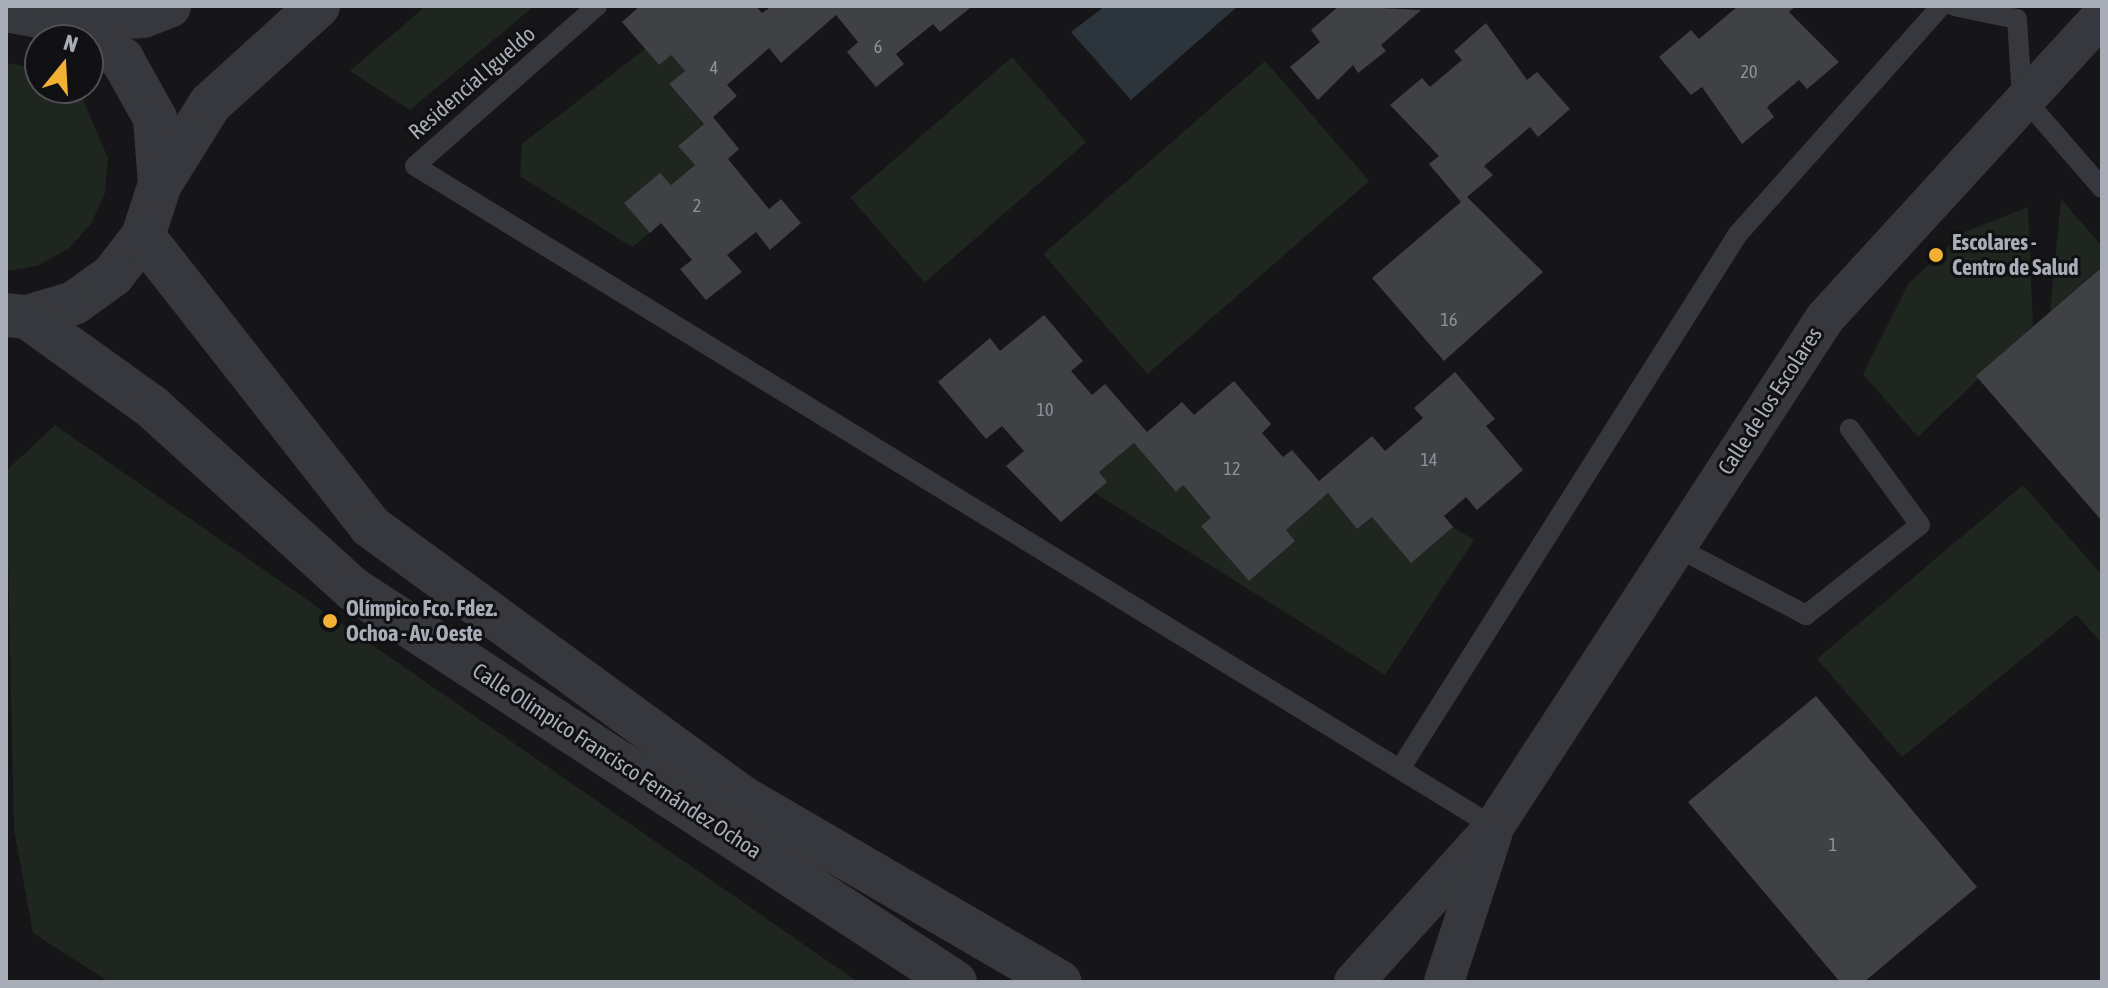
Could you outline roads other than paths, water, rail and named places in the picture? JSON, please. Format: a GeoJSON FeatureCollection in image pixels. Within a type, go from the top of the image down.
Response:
{"type":"FeatureCollection","features":[{"type":"Feature","properties":{"kind":"street"},"geometry":{"type":"LineString","coordinates":[[6,10],[67,21],[143,16],[169,6]]}},
{"type":"Feature","properties":{"kind":"street"},"geometry":{"type":"LineString","coordinates":[[16,316],[74,303],[113,275],[143,236],[160,184],[210,104],[318,6]]}},
{"type":"Feature","properties":{"kind":"street","name":"Calle de los Escolares"},"geometry":{"type":"LineString","coordinates":[[1354,982],[1494,827],[1825,318],[2022,96],[2102,17]]}},
{"type":"Feature","properties":{"kind":"street"},"geometry":{"type":"LineString","coordinates":[[67,21],[122,59],[155,118],[160,184]]}},
{"type":"Feature","properties":{"kind":"street","name":"Calle Olímpico Francisco Fernández Ochoa"},"geometry":{"type":"LineString","coordinates":[[143,236],[370,526],[745,799],[1060,982]]}},
{"type":"Feature","properties":{"kind":"street","name":"Calle Olímpico Francisco Fernández Ochoa"},"geometry":{"type":"LineString","coordinates":[[16,316],[151,406],[353,589],[955,982]]}},
{"type":"Feature","properties":{"kind":"street","name":"Calle de los Escolares"},"geometry":{"type":"LineString","coordinates":[[1444,982],[1494,827]]}},
{"type":"Feature","properties":{"kind":"lane","name":"Residencial Igueldo"},"geometry":{"type":"LineString","coordinates":[[597,6],[415,166],[1400,769]]}},
{"type":"Feature","properties":{"kind":"lane"},"geometry":{"type":"LineString","coordinates":[[1494,827],[1400,769],[1738,234],[1941,6]]}},
{"type":"Feature","properties":{"kind":"lane"},"geometry":{"type":"LineString","coordinates":[[1954,6],[2017,19],[2022,96],[2102,188]]}},
{"type":"Feature","properties":{"kind":"lane"},"geometry":{"type":"LineString","coordinates":[[1676,547],[1806,615],[1920,525],[1850,429]]}},
{"type":"Feature","properties":{"kind":"place","name":"Escolares - Centro de Salud"},"geometry":{"type":"Point","coordinates":[1936,255]}},
{"type":"Feature","properties":{"kind":"place","name":"Olímpico Fco. Fdez. Ochoa - Av. Oeste"},"geometry":{"type":"Point","coordinates":[330,621]}}]}
